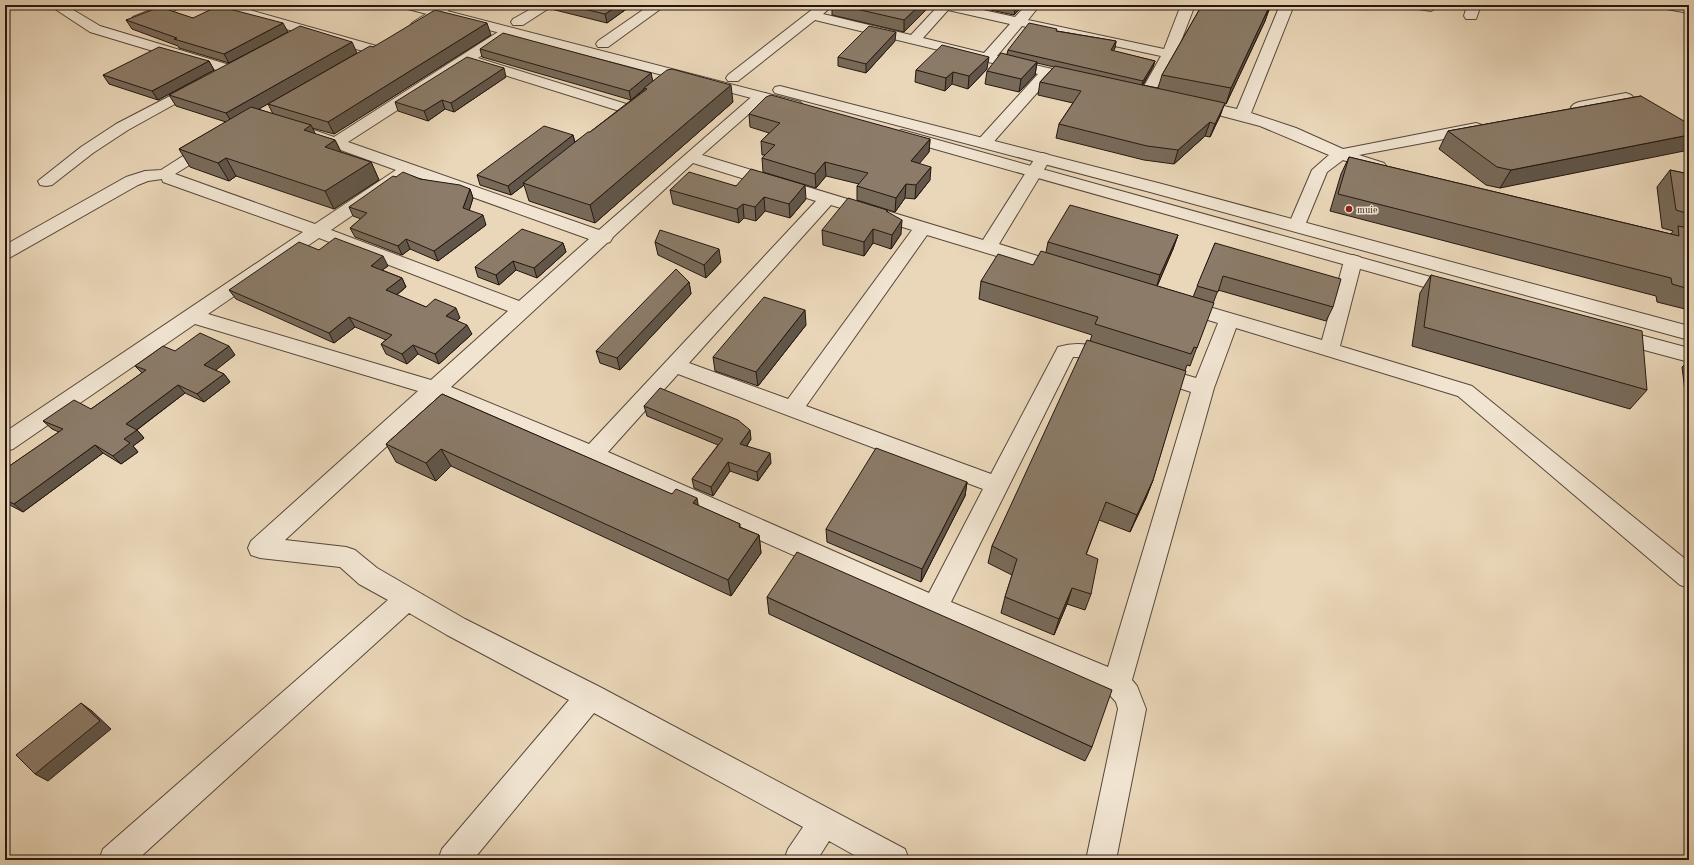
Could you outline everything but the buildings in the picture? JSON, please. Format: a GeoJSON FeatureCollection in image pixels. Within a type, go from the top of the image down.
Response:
{"type":"FeatureCollection","features":[{"type":"Feature","properties":{"kind":"street"},"geometry":{"type":"LineString","coordinates":[[56,5],[95,29],[228,69]]}},
{"type":"Feature","properties":{"kind":"street"},"geometry":{"type":"LineString","coordinates":[[108,33],[175,5]]}},
{"type":"Feature","properties":{"kind":"street"},"geometry":{"type":"LineString","coordinates":[[218,5],[305,30],[382,46],[356,61]]}},
{"type":"Feature","properties":{"kind":"street"},"geometry":{"type":"LineString","coordinates":[[409,5],[446,8],[674,74],[761,96],[1473,295]]}},
{"type":"Feature","properties":{"kind":"street"},"geometry":{"type":"LineString","coordinates":[[337,142],[468,59],[547,5]]}},
{"type":"Feature","properties":{"kind":"street"},"geometry":{"type":"LineString","coordinates":[[602,44],[659,5]]}},
{"type":"Feature","properties":{"kind":"street"},"geometry":{"type":"LineString","coordinates":[[733,78],[814,16],[826,5]]}},
{"type":"Feature","properties":{"kind":"street"},"geometry":{"type":"LineString","coordinates":[[914,40],[946,5],[1169,54]]}},
{"type":"Feature","properties":{"kind":"street"},"geometry":{"type":"LineString","coordinates":[[987,58],[1034,5]]}},
{"type":"Feature","properties":{"kind":"street"},"geometry":{"type":"LineString","coordinates":[[1146,95],[1169,54],[1188,5]]}},
{"type":"Feature","properties":{"kind":"street"},"geometry":{"type":"LineString","coordinates":[[1417,5],[1431,8]]}},
{"type":"Feature","properties":{"kind":"street"},"geometry":{"type":"LineString","coordinates":[[1666,5],[1689,9]]}},
{"type":"Feature","properties":{"kind":"street"},"geometry":{"type":"LineString","coordinates":[[407,32],[446,8]]}},
{"type":"Feature","properties":{"kind":"street"},"geometry":{"type":"LineString","coordinates":[[1267,15],[1284,12]]}},
{"type":"Feature","properties":{"kind":"street"},"geometry":{"type":"LineString","coordinates":[[1243,114],[1284,12]]}},
{"type":"Feature","properties":{"kind":"street"},"geometry":{"type":"LineString","coordinates":[[814,16],[1093,82]]}},
{"type":"Feature","properties":{"kind":"street"},"geometry":{"type":"LineString","coordinates":[[514,27],[602,44],[1043,158],[1689,334]]}},
{"type":"Feature","properties":{"kind":"street"},"geometry":{"type":"LineString","coordinates":[[284,41],[305,30]]}},
{"type":"Feature","properties":{"kind":"street"},"geometry":{"type":"LineString","coordinates":[[468,59],[636,106],[618,120]]}},
{"type":"Feature","properties":{"kind":"street"},"geometry":{"type":"LineString","coordinates":[[46,181],[87,150],[122,128],[242,62]]}},
{"type":"Feature","properties":{"kind":"street"},"geometry":{"type":"LineString","coordinates":[[984,143],[1048,72]]}},
{"type":"Feature","properties":{"kind":"street"},"geometry":{"type":"LineString","coordinates":[[658,87],[674,74]]}},
{"type":"Feature","properties":{"kind":"street"},"geometry":{"type":"LineString","coordinates":[[1131,91],[1161,98]]}},
{"type":"Feature","properties":{"kind":"street"},"geometry":{"type":"LineString","coordinates":[[761,96],[690,157],[604,238],[260,548],[346,558],[368,576],[456,627],[590,696],[894,860]]}},
{"type":"Feature","properties":{"kind":"street"},"geometry":{"type":"LineString","coordinates":[[1564,110],[1626,98]]}},
{"type":"Feature","properties":{"kind":"street"},"geometry":{"type":"LineString","coordinates":[[1176,101],[1243,114],[1289,131],[1340,154],[1393,170]]}},
{"type":"Feature","properties":{"kind":"street"},"geometry":{"type":"LineString","coordinates":[[1297,226],[1320,170],[1340,154],[1494,124]]}},
{"type":"Feature","properties":{"kind":"street"},"geometry":{"type":"LineString","coordinates":[[294,129],[337,142],[410,168],[518,200],[604,238]]}},
{"type":"Feature","properties":{"kind":"street"},"geometry":{"type":"LineString","coordinates":[[5,253],[132,181],[145,176],[166,174],[169,170],[223,138]]}},
{"type":"Feature","properties":{"kind":"street"},"geometry":{"type":"LineString","coordinates":[[690,157],[1078,274]]}},
{"type":"Feature","properties":{"kind":"street"},"geometry":{"type":"LineString","coordinates":[[988,247],[1043,158]]}},
{"type":"Feature","properties":{"kind":"street"},"geometry":{"type":"LineString","coordinates":[[5,443],[410,168]]}},
{"type":"Feature","properties":{"kind":"street"},"geometry":{"type":"LineString","coordinates":[[166,174],[169,178],[318,231],[524,310]]}},
{"type":"Feature","properties":{"kind":"street"},"geometry":{"type":"LineString","coordinates":[[592,455],[827,198]]}},
{"type":"Feature","properties":{"kind":"street"},"geometry":{"type":"LineString","coordinates":[[792,409],[923,227]]}},
{"type":"Feature","properties":{"kind":"street"},"geometry":{"type":"LineString","coordinates":[[1329,350],[1353,261]]}},
{"type":"Feature","properties":{"kind":"street"},"geometry":{"type":"LineString","coordinates":[[1169,302],[1464,391],[1689,577]]}},
{"type":"Feature","properties":{"kind":"street"},"geometry":{"type":"LineString","coordinates":[[191,316],[436,389],[592,455],[935,607],[1116,683],[1127,695],[1132,709],[1101,860]]}},
{"type":"Feature","properties":{"kind":"street"},"geometry":{"type":"LineString","coordinates":[[1116,683],[1203,388],[1229,320]]}},
{"type":"Feature","properties":{"kind":"street"},"geometry":{"type":"LineString","coordinates":[[1643,321],[1646,343]]}},
{"type":"Feature","properties":{"kind":"street"},"geometry":{"type":"LineString","coordinates":[[1601,331],[1689,356]]}},
{"type":"Feature","properties":{"kind":"street"},"geometry":{"type":"LineString","coordinates":[[935,607],[1064,352],[1070,349],[1086,350],[1203,388]]}},
{"type":"Feature","properties":{"kind":"street"},"geometry":{"type":"LineString","coordinates":[[674,365],[997,484]]}},
{"type":"Feature","properties":{"kind":"street"},"geometry":{"type":"LineString","coordinates":[[114,860],[408,599]]}},
{"type":"Feature","properties":{"kind":"street"},"geometry":{"type":"LineString","coordinates":[[453,860],[590,696]]}},
{"type":"Feature","properties":{"kind":"street"},"geometry":{"type":"LineString","coordinates":[[799,860],[824,822]]}},
{"type":"Feature","properties":{"kind":"place","name":"muie"},"geometry":{"type":"Point","coordinates":[1349,209]}}]}
